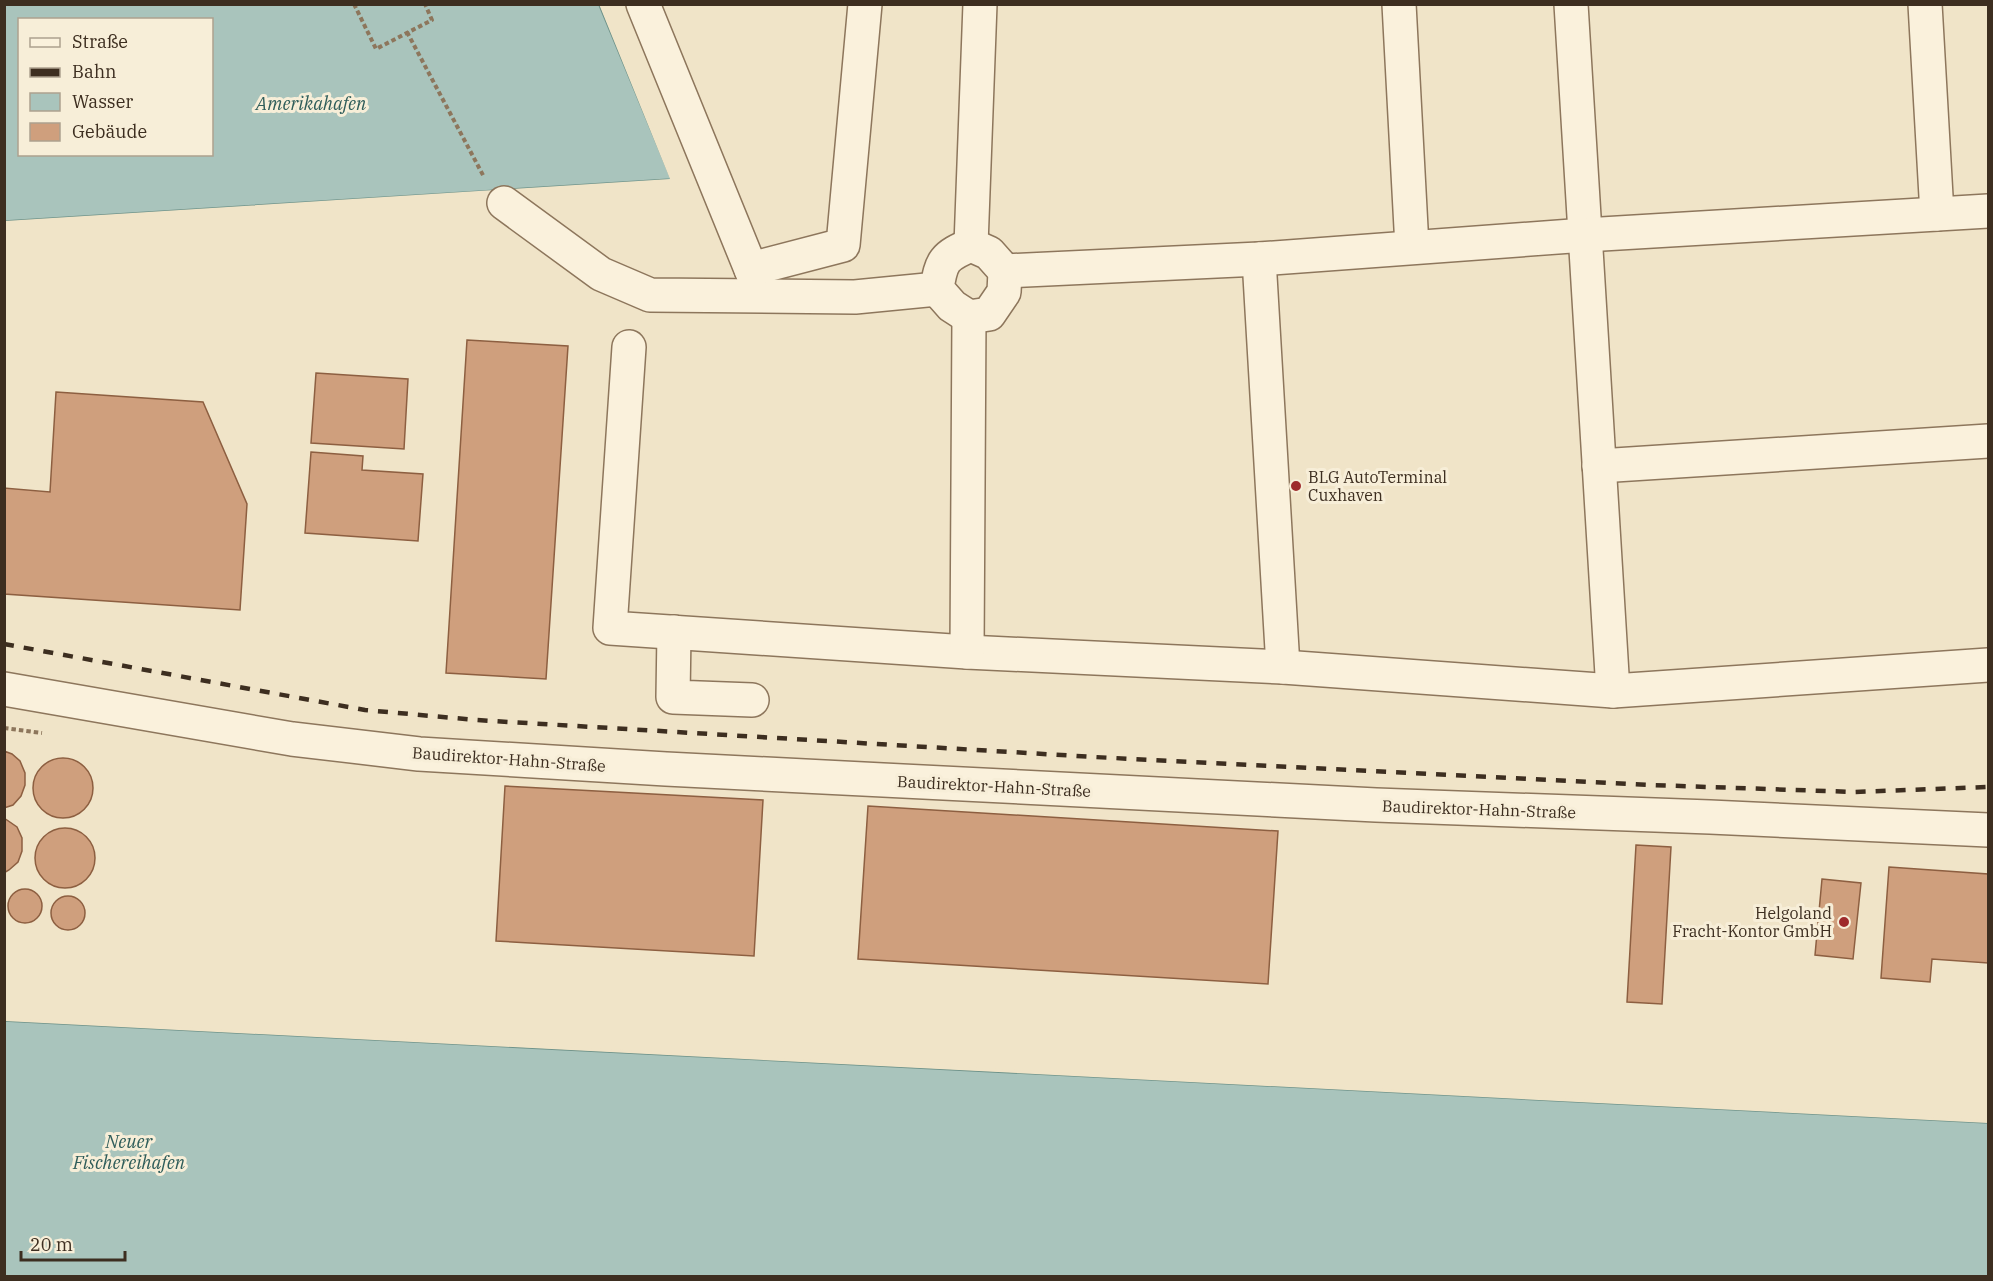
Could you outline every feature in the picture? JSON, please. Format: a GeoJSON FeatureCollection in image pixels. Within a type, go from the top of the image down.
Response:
{"type":"FeatureCollection","features":[{"type":"Feature","properties":{"kind":"street"},"geometry":{"type":"LineString","coordinates":[[643,4],[756,283]]}},
{"type":"Feature","properties":{"kind":"street"},"geometry":{"type":"LineString","coordinates":[[756,283],[843,245],[865,4]]}},
{"type":"Feature","properties":{"kind":"street"},"geometry":{"type":"LineString","coordinates":[[971,245],[980,4]]}},
{"type":"Feature","properties":{"kind":"street"},"geometry":{"type":"LineString","coordinates":[[1399,4],[1412,247]]}},
{"type":"Feature","properties":{"kind":"street"},"geometry":{"type":"LineString","coordinates":[[1571,4],[1613,691]]}},
{"type":"Feature","properties":{"kind":"street"},"geometry":{"type":"LineString","coordinates":[[1925,4],[1937,214]]}},
{"type":"Feature","properties":{"kind":"street"},"geometry":{"type":"LineString","coordinates":[[496,192],[602,274],[650,295],[756,283],[855,297],[937,289]]}},
{"type":"Feature","properties":{"kind":"street"},"geometry":{"type":"LineString","coordinates":[[1005,271],[1259,259],[1585,235],[1989,211]]}},
{"type":"Feature","properties":{"kind":"street"},"geometry":{"type":"LineString","coordinates":[[971,245],[989,253],[1005,271],[1004,292],[989,314],[969,317],[952,306],[937,289],[940,267],[954,252],[971,245]]}},
{"type":"Feature","properties":{"kind":"street"},"geometry":{"type":"LineString","coordinates":[[1259,259],[1283,667]]}},
{"type":"Feature","properties":{"kind":"street"},"geometry":{"type":"LineString","coordinates":[[967,652],[969,317]]}},
{"type":"Feature","properties":{"kind":"street"},"geometry":{"type":"LineString","coordinates":[[629,347],[610,628],[967,652],[1283,667],[1613,691],[1989,665]]}},
{"type":"Feature","properties":{"kind":"street"},"geometry":{"type":"LineString","coordinates":[[1599,466],[1989,441]]}},
{"type":"Feature","properties":{"kind":"street"},"geometry":{"type":"LineString","coordinates":[[674,632],[673,697],[752,700]]}},
{"type":"Feature","properties":{"kind":"street","name":"Baudirektor-Hahn-Straße"},"geometry":{"type":"LineString","coordinates":[[4,689],[292,740],[419,754],[666,769],[1376,805],[1989,830]]}},
{"type":"Feature","properties":{"kind":"path"},"geometry":{"type":"LineString","coordinates":[[354,4],[376,49],[432,20],[425,4]]}},
{"type":"Feature","properties":{"kind":"path"},"geometry":{"type":"LineString","coordinates":[[407,32],[496,192]]}},
{"type":"Feature","properties":{"kind":"water","name":"Amerikahafen"},"geometry":{"type":"Polygon","coordinates":[[[5,5],[599,5],[671,179],[5,221],[5,5]]]}},
{"type":"Feature","properties":{"kind":"water","name":"Neuer Fischereihafen"},"geometry":{"type":"Polygon","coordinates":[[[4,1021],[1988,1123],[1988,1276],[5,1276],[4,1021]]]}},
{"type":"Feature","properties":{"kind":"pier"},"geometry":{"type":"Polygon","coordinates":[[[599,4],[602,4],[673,178],[672,182],[4,224],[5,221],[670,179],[599,4]]]}},
{"type":"Feature","properties":{"kind":"pier"},"geometry":{"type":"Polygon","coordinates":[[[5,1018],[1988,1120],[1988,1123],[5,1021],[5,1018]]]}},
{"type":"Feature","properties":{"kind":"building"},"geometry":{"type":"Polygon","coordinates":[[[467,340],[568,346],[546,679],[446,673],[467,340]]]}},
{"type":"Feature","properties":{"kind":"building"},"geometry":{"type":"Polygon","coordinates":[[[316,373],[408,379],[404,449],[311,443],[316,373]]]}},
{"type":"Feature","properties":{"kind":"building"},"geometry":{"type":"Polygon","coordinates":[[[56,392],[203,402],[247,504],[240,610],[4,594],[4,488],[50,492],[56,392]]]}},
{"type":"Feature","properties":{"kind":"building"},"geometry":{"type":"Polygon","coordinates":[[[311,452],[363,456],[362,470],[423,474],[418,541],[305,533],[311,452]]]}},
{"type":"Feature","properties":{"kind":"building"},"geometry":{"type":"Polygon","coordinates":[[[4,751],[20,761],[25,773],[25,785],[21,796],[13,805],[4,808],[4,751]]]}},
{"type":"Feature","properties":{"kind":"building"},"geometry":{"type":"Polygon","coordinates":[[[57,758],[69,758],[80,763],[88,771],[93,788],[91,800],[80,813],[69,818],[57,818],[46,813],[38,805],[33,794],[33,782],[38,771],[46,763],[57,758]]]}},
{"type":"Feature","properties":{"kind":"building"},"geometry":{"type":"Polygon","coordinates":[[[505,786],[763,800],[754,956],[496,941],[505,786]]]}},
{"type":"Feature","properties":{"kind":"building"},"geometry":{"type":"Polygon","coordinates":[[[868,806],[1278,831],[1268,984],[858,959],[868,806]]]}},
{"type":"Feature","properties":{"kind":"building"},"geometry":{"type":"Polygon","coordinates":[[[4,818],[17,827],[22,838],[22,851],[18,862],[4,873],[4,818]]]}},
{"type":"Feature","properties":{"kind":"building"},"geometry":{"type":"Polygon","coordinates":[[[59,828],[71,828],[82,833],[90,841],[95,858],[93,870],[82,883],[71,888],[59,888],[48,883],[40,875],[35,864],[35,852],[40,841],[48,833],[59,828]]]}},
{"type":"Feature","properties":{"kind":"building"},"geometry":{"type":"Polygon","coordinates":[[[1636,845],[1671,847],[1662,1004],[1627,1002],[1636,845]]]}},
{"type":"Feature","properties":{"kind":"building"},"geometry":{"type":"Polygon","coordinates":[[[1889,867],[1988,874],[1988,963],[1932,959],[1930,982],[1881,978],[1889,867]]]}},
{"type":"Feature","properties":{"kind":"building"},"geometry":{"type":"Polygon","coordinates":[[[1822,879],[1861,883],[1853,959],[1815,955],[1822,879]]]}},
{"type":"Feature","properties":{"kind":"building"},"geometry":{"type":"Polygon","coordinates":[[[25,889],[37,894],[42,906],[37,918],[25,923],[13,918],[8,906],[13,894],[25,889]]]}},
{"type":"Feature","properties":{"kind":"building"},"geometry":{"type":"Polygon","coordinates":[[[68,896],[80,901],[85,913],[80,925],[68,930],[56,925],[51,913],[56,901],[68,896]]]}},
{"type":"Feature","properties":{"kind":"railway"},"geometry":{"type":"LineString","coordinates":[[4,644],[365,710],[476,720],[1094,757],[1651,785],[1854,792],[1988,787]]}},
{"type":"Feature","properties":{"kind":"place","name":"BLG AutoTerminal Cuxhaven"},"geometry":{"type":"Point","coordinates":[1296,486]}},
{"type":"Feature","properties":{"kind":"place","name":"Helgoland Fracht-Kontor GmbH"},"geometry":{"type":"Point","coordinates":[1844,922]}}]}
